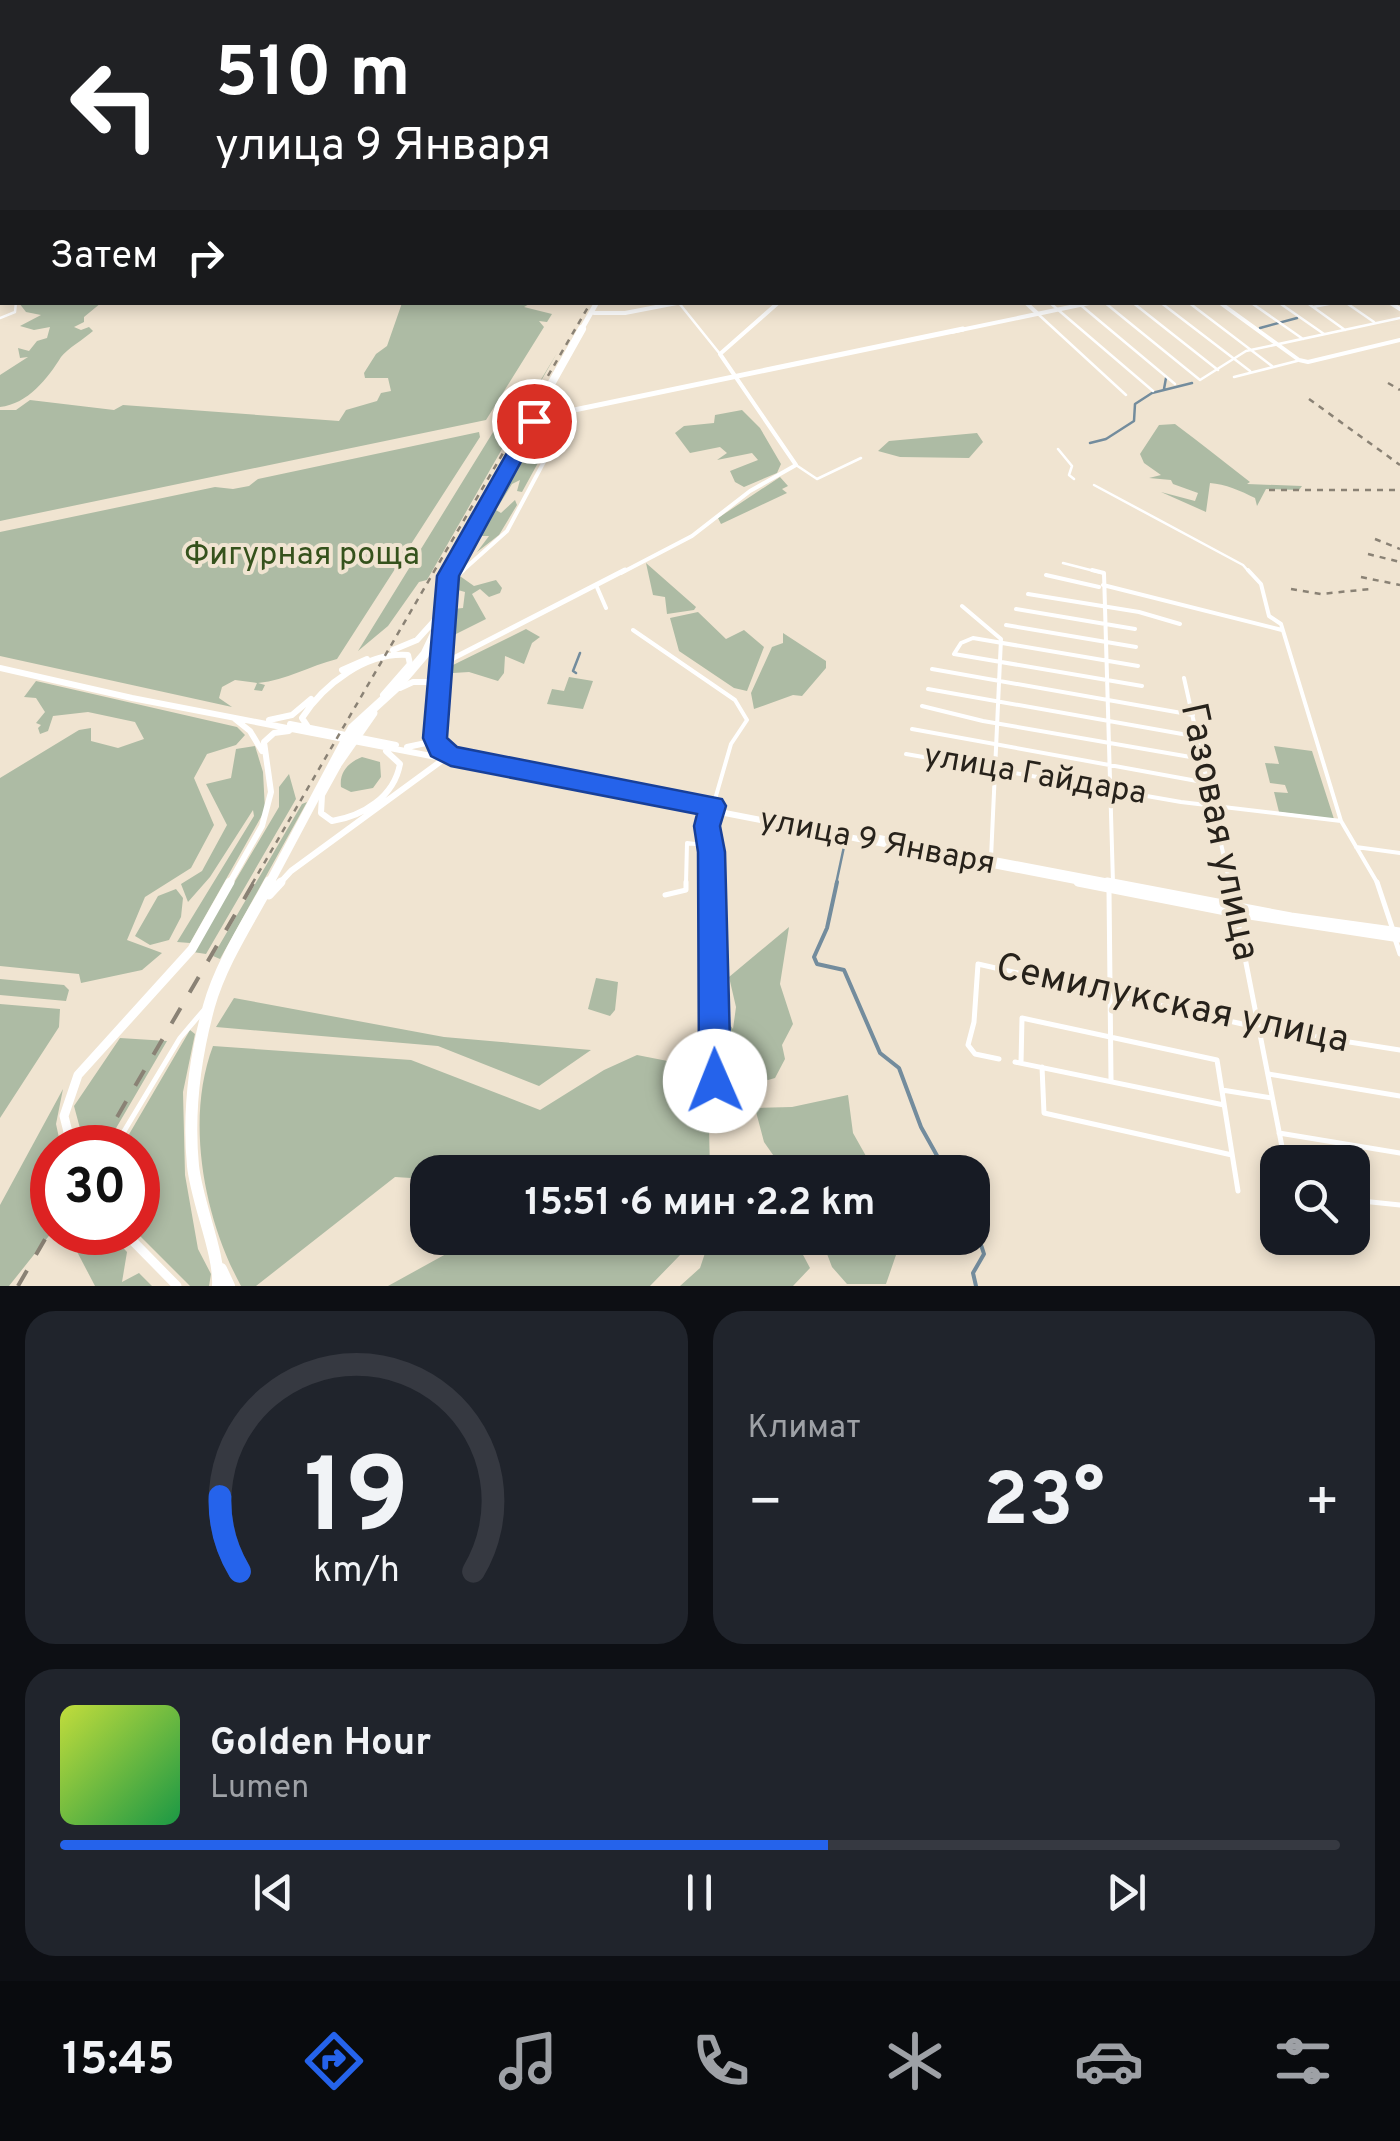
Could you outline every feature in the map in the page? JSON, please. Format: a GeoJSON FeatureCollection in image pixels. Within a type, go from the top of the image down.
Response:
{"type":"FeatureCollection","features":[{"type":"Feature","properties":{"kind":"highway"},"geometry":{"type":"LineString","coordinates":[[326,780],[366,721],[429,654],[446,586],[533,419],[544,412],[599,308]]}},
{"type":"Feature","properties":{"kind":"highway"},"geometry":{"type":"LineString","coordinates":[[440,617],[441,584],[448,564],[599,308]]}},
{"type":"Feature","properties":{"kind":"highway"},"geometry":{"type":"LineString","coordinates":[[218,1286],[197,1194],[192,1131],[196,1072],[210,1004],[225,966],[352,728],[372,706],[403,683]]}},
{"type":"Feature","properties":{"kind":"highway"},"geometry":{"type":"LineString","coordinates":[[213,1253],[229,1286]]}},
{"type":"Feature","properties":{"kind":"main road"},"geometry":{"type":"LineString","coordinates":[[544,412],[562,416],[1076,305]]}},
{"type":"Feature","properties":{"kind":"main road"},"geometry":{"type":"LineString","coordinates":[[269,720],[292,715],[342,670],[417,640],[440,617]]}},
{"type":"Feature","properties":{"kind":"main road"},"geometry":{"type":"LineString","coordinates":[[258,906],[291,871],[427,768],[450,757],[435,738],[444,660],[440,617]]}},
{"type":"Feature","properties":{"kind":"main road"},"geometry":{"type":"LineString","coordinates":[[372,706],[410,664],[408,655],[392,653]]}},
{"type":"Feature","properties":{"kind":"main road"},"geometry":{"type":"LineString","coordinates":[[319,731],[303,722],[306,709],[345,673],[381,656]]}},
{"type":"Feature","properties":{"kind":"main road"},"geometry":{"type":"LineString","coordinates":[[0,666],[304,732]]}},
{"type":"Feature","properties":{"kind":"main road"},"geometry":{"type":"LineString","coordinates":[[40,675],[319,731],[358,741],[397,758],[401,769],[398,780],[358,814],[332,821],[321,813],[320,801],[343,758]]}},
{"type":"Feature","properties":{"kind":"main road"},"geometry":{"type":"LineString","coordinates":[[403,683],[428,682],[434,689],[430,738],[420,746],[406,747]]}},
{"type":"Feature","properties":{"kind":"main road"},"geometry":{"type":"LineString","coordinates":[[230,716],[250,731],[266,761]]}},
{"type":"Feature","properties":{"kind":"main road"},"geometry":{"type":"LineString","coordinates":[[66,1125],[64,1116],[70,1090],[90,1060],[192,949],[267,815],[271,792],[264,746],[268,736],[280,731],[319,731]]}},
{"type":"Feature","properties":{"kind":"main road","name":"улица 9 Января"},"geometry":{"type":"LineString","coordinates":[[358,741],[434,751],[450,757]]}},
{"type":"Feature","properties":{"kind":"main road","name":"улица 9 Января"},"geometry":{"type":"LineString","coordinates":[[358,741],[1235,910],[1397,935]]}},
{"type":"Feature","properties":{"kind":"main road","name":"улица 9 Января"},"geometry":{"type":"LineString","coordinates":[[752,816],[991,858],[1112,886]]}},
{"type":"Feature","properties":{"kind":"main road"},"geometry":{"type":"LineString","coordinates":[[146,1255],[176,1286]]}},
{"type":"Feature","properties":{"kind":"street"},"geometry":{"type":"LineString","coordinates":[[599,308],[627,312],[668,305]]}},
{"type":"Feature","properties":{"kind":"street"},"geometry":{"type":"LineString","coordinates":[[682,305],[796,465],[818,479],[861,458]]}},
{"type":"Feature","properties":{"kind":"street"},"geometry":{"type":"LineString","coordinates":[[720,354],[777,305]]}},
{"type":"Feature","properties":{"kind":"street"},"geometry":{"type":"LineString","coordinates":[[1027,305],[1126,395]]}},
{"type":"Feature","properties":{"kind":"street"},"geometry":{"type":"LineString","coordinates":[[1052,305],[1153,391]]}},
{"type":"Feature","properties":{"kind":"street"},"geometry":{"type":"LineString","coordinates":[[1080,305],[1175,384]]}},
{"type":"Feature","properties":{"kind":"street"},"geometry":{"type":"LineString","coordinates":[[1108,305],[1200,380],[1252,350],[1400,318]]}},
{"type":"Feature","properties":{"kind":"street"},"geometry":{"type":"LineString","coordinates":[[1136,305],[1218,370]]}},
{"type":"Feature","properties":{"kind":"street"},"geometry":{"type":"LineString","coordinates":[[1164,305],[1250,371]]}},
{"type":"Feature","properties":{"kind":"street"},"geometry":{"type":"LineString","coordinates":[[1192,305],[1272,366]]}},
{"type":"Feature","properties":{"kind":"street"},"geometry":{"type":"LineString","coordinates":[[1224,305],[1299,360]]}},
{"type":"Feature","properties":{"kind":"street"},"geometry":{"type":"LineString","coordinates":[[1254,305],[1303,339]]}},
{"type":"Feature","properties":{"kind":"street"},"geometry":{"type":"LineString","coordinates":[[1282,305],[1324,334]]}},
{"type":"Feature","properties":{"kind":"street"},"geometry":{"type":"LineString","coordinates":[[1310,305],[1346,330]]}},
{"type":"Feature","properties":{"kind":"street"},"geometry":{"type":"LineString","coordinates":[[1313,307],[1325,305]]}},
{"type":"Feature","properties":{"kind":"street"},"geometry":{"type":"LineString","coordinates":[[1347,305],[1376,323]]}},
{"type":"Feature","properties":{"kind":"street"},"geometry":{"type":"LineString","coordinates":[[1234,377],[1400,338]]}},
{"type":"Feature","properties":{"kind":"street"},"geometry":{"type":"LineString","coordinates":[[456,570],[507,532],[562,416]]}},
{"type":"Feature","properties":{"kind":"street"},"geometry":{"type":"LineString","coordinates":[[1058,449],[1072,466],[1070,475],[1074,479]]}},
{"type":"Feature","properties":{"kind":"street"},"geometry":{"type":"LineString","coordinates":[[444,660],[692,536],[750,490],[796,465]]}},
{"type":"Feature","properties":{"kind":"street"},"geometry":{"type":"LineString","coordinates":[[1094,485],[1242,565],[1261,584],[1269,616],[1269,622],[1262,624]]}},
{"type":"Feature","properties":{"kind":"street"},"geometry":{"type":"LineString","coordinates":[[1062,562],[1104,574],[1112,886],[1111,1080]]}},
{"type":"Feature","properties":{"kind":"street"},"geometry":{"type":"LineString","coordinates":[[1046,575],[1282,630]]}},
{"type":"Feature","properties":{"kind":"street"},"geometry":{"type":"LineString","coordinates":[[596,585],[606,608]]}},
{"type":"Feature","properties":{"kind":"street"},"geometry":{"type":"LineString","coordinates":[[1028,594],[1180,624]]}},
{"type":"Feature","properties":{"kind":"street"},"geometry":{"type":"LineString","coordinates":[[962,606],[1000,636],[1001,644],[992,769],[991,858]]}},
{"type":"Feature","properties":{"kind":"street"},"geometry":{"type":"LineString","coordinates":[[1016,609],[1135,629]]}},
{"type":"Feature","properties":{"kind":"street"},"geometry":{"type":"LineString","coordinates":[[1269,616],[1281,624],[1341,821],[1376,878],[1400,954]]}},
{"type":"Feature","properties":{"kind":"street"},"geometry":{"type":"LineString","coordinates":[[1006,625],[1136,647]]}},
{"type":"Feature","properties":{"kind":"street"},"geometry":{"type":"LineString","coordinates":[[633,630],[735,700],[747,720],[728,749],[707,826],[711,846],[717,1104]]}},
{"type":"Feature","properties":{"kind":"street"},"geometry":{"type":"LineString","coordinates":[[1138,666],[973,638],[961,643],[954,654],[1142,686]]}},
{"type":"Feature","properties":{"kind":"street"},"geometry":{"type":"LineString","coordinates":[[932,669],[1194,715]]}},
{"type":"Feature","properties":{"kind":"street","name":"Газовая улица"},"geometry":{"type":"LineString","coordinates":[[1184,678],[1210,784],[1281,1145]]}},
{"type":"Feature","properties":{"kind":"street"},"geometry":{"type":"LineString","coordinates":[[928,690],[1198,737]]}},
{"type":"Feature","properties":{"kind":"street"},"geometry":{"type":"LineString","coordinates":[[922,706],[1203,759]]}},
{"type":"Feature","properties":{"kind":"street"},"geometry":{"type":"LineString","coordinates":[[912,729],[1210,784]]}},
{"type":"Feature","properties":{"kind":"street","name":"улица Гайдара"},"geometry":{"type":"LineString","coordinates":[[906,754],[1214,807],[1341,821]]}},
{"type":"Feature","properties":{"kind":"street"},"geometry":{"type":"LineString","coordinates":[[666,895],[685,892],[687,843],[711,846]]}},
{"type":"Feature","properties":{"kind":"street"},"geometry":{"type":"LineString","coordinates":[[1356,847],[1400,853]]}},
{"type":"Feature","properties":{"kind":"street","name":"Семилукская улица"},"geometry":{"type":"LineString","coordinates":[[998,1059],[975,1054],[968,1045],[974,1022],[978,964],[1260,1028],[1400,1050]]}},
{"type":"Feature","properties":{"kind":"street"},"geometry":{"type":"LineString","coordinates":[[128,1125],[180,1038],[210,1004]]}},
{"type":"Feature","properties":{"kind":"street"},"geometry":{"type":"LineString","coordinates":[[1224,1105],[1018,1063],[1022,1018],[1217,1060],[1238,1191]]}},
{"type":"Feature","properties":{"kind":"street"},"geometry":{"type":"LineString","coordinates":[[1042,1067],[1044,1113],[1232,1155]]}},
{"type":"Feature","properties":{"kind":"street"},"geometry":{"type":"LineString","coordinates":[[1269,1074],[1400,1096]]}},
{"type":"Feature","properties":{"kind":"street"},"geometry":{"type":"LineString","coordinates":[[1222,1090],[1274,1098]]}},
{"type":"Feature","properties":{"kind":"street"},"geometry":{"type":"LineString","coordinates":[[1279,1133],[1400,1153]]}},
{"type":"Feature","properties":{"kind":"street"},"geometry":{"type":"LineString","coordinates":[[1370,1202],[1400,1205]]}},
{"type":"Feature","properties":{"kind":"green space"},"geometry":{"type":"Polygon","coordinates":[[[21,305],[99,305],[74,327],[89,327],[93,331],[64,354],[28,395],[0,407],[0,375],[28,357],[20,358],[18,348],[29,351],[37,341],[47,338],[50,327],[34,330],[20,326],[41,315],[26,312],[21,305]]]}},
{"type":"Feature","properties":{"kind":"green space","name":"Фигурная роща"},"geometry":{"type":"Polygon","coordinates":[[[401,305],[528,305],[524,307],[552,314],[547,322],[539,321],[544,327],[486,420],[0,521],[0,410],[16,410],[30,400],[114,410],[123,405],[339,421],[346,410],[377,401],[381,393],[391,391],[388,378],[365,378],[364,373],[376,354],[387,346],[401,305]]]}},
{"type":"Feature","properties":{"kind":"green space"},"geometry":{"type":"Polygon","coordinates":[[[557,353],[427,580],[419,582],[388,626],[358,651],[495,429],[519,416],[557,353]]]}},
{"type":"Feature","properties":{"kind":"green space"},"geometry":{"type":"Polygon","coordinates":[[[742,410],[760,428],[781,464],[777,473],[744,487],[735,482],[730,471],[758,460],[752,453],[717,460],[727,453],[720,447],[690,453],[675,433],[684,426],[714,423],[715,415],[742,410]]]}},
{"type":"Feature","properties":{"kind":"green space"},"geometry":{"type":"Polygon","coordinates":[[[562,419],[522,492],[517,491],[520,480],[512,484],[496,510],[501,513],[515,500],[517,505],[499,535],[477,552],[489,536],[475,536],[539,421],[562,419]]]}},
{"type":"Feature","properties":{"kind":"green space"},"geometry":{"type":"Polygon","coordinates":[[[1175,424],[1250,482],[1247,484],[1302,486],[1299,490],[1266,489],[1257,506],[1250,495],[1210,483],[1206,512],[1161,492],[1195,501],[1198,493],[1171,480],[1149,478],[1161,475],[1144,463],[1140,454],[1159,425],[1175,424]]]}},
{"type":"Feature","properties":{"kind":"green space","name":"Фигурная роща"},"geometry":{"type":"Polygon","coordinates":[[[479,432],[480,437],[337,659],[258,683],[265,685],[262,691],[254,690],[257,683],[235,680],[222,687],[219,698],[232,707],[0,656],[0,532],[215,487],[249,486],[258,479],[479,432]]]}},
{"type":"Feature","properties":{"kind":"green space"},"geometry":{"type":"Polygon","coordinates":[[[977,433],[983,442],[969,458],[900,457],[878,451],[889,441],[977,433]]]}},
{"type":"Feature","properties":{"kind":"green space"},"geometry":{"type":"Polygon","coordinates":[[[780,477],[788,486],[782,489],[787,493],[721,524],[718,518],[780,477]]]}},
{"type":"Feature","properties":{"kind":"green space"},"geometry":{"type":"Polygon","coordinates":[[[646,563],[696,607],[694,610],[667,614],[665,597],[653,595],[646,563]]]}},
{"type":"Feature","properties":{"kind":"green space"},"geometry":{"type":"Polygon","coordinates":[[[457,574],[474,586],[496,580],[502,588],[489,597],[480,589],[472,594],[486,619],[452,636],[453,609],[463,608],[465,592],[451,588],[457,574]]]}},
{"type":"Feature","properties":{"kind":"green space"},"geometry":{"type":"Polygon","coordinates":[[[698,612],[726,639],[744,630],[764,647],[747,691],[734,688],[679,651],[670,618],[698,612]]]}},
{"type":"Feature","properties":{"kind":"green space"},"geometry":{"type":"Polygon","coordinates":[[[526,629],[540,637],[532,643],[524,664],[505,656],[504,673],[498,681],[469,672],[453,673],[453,665],[526,629]]]}},
{"type":"Feature","properties":{"kind":"green space"},"geometry":{"type":"Polygon","coordinates":[[[783,633],[826,661],[826,668],[802,696],[793,695],[754,709],[751,693],[772,647],[783,643],[783,633]]]}},
{"type":"Feature","properties":{"kind":"green space"},"geometry":{"type":"Polygon","coordinates":[[[569,677],[593,681],[583,709],[547,704],[552,689],[564,691],[569,677]]]}},
{"type":"Feature","properties":{"kind":"green space"},"geometry":{"type":"Polygon","coordinates":[[[36,681],[237,727],[245,735],[236,745],[207,754],[194,778],[214,825],[191,868],[145,897],[127,940],[162,953],[142,970],[81,983],[79,974],[0,966],[0,778],[79,730],[91,728],[91,741],[118,748],[144,739],[135,722],[88,712],[53,716],[48,731],[40,734],[41,725],[36,723],[45,712],[36,698],[24,697],[36,681]]]}},
{"type":"Feature","properties":{"kind":"green space"},"geometry":{"type":"Polygon","coordinates":[[[255,746],[263,772],[265,810],[190,943],[177,942],[254,816],[253,810],[210,877],[188,902],[181,884],[202,871],[227,825],[206,784],[231,778],[236,749],[255,746]]]}},
{"type":"Feature","properties":{"kind":"green space"},"geometry":{"type":"Polygon","coordinates":[[[1274,746],[1312,751],[1334,819],[1279,812],[1274,792],[1288,793],[1285,785],[1270,783],[1265,763],[1279,764],[1274,746]]]}},
{"type":"Feature","properties":{"kind":"green space"},"geometry":{"type":"Polygon","coordinates":[[[362,757],[380,762],[381,777],[373,788],[351,792],[341,787],[343,772],[362,757]]]}},
{"type":"Feature","properties":{"kind":"green space"},"geometry":{"type":"Polygon","coordinates":[[[289,774],[296,799],[206,954],[193,952],[279,807],[279,787],[289,774]]]}},
{"type":"Feature","properties":{"kind":"green space"},"geometry":{"type":"Polygon","coordinates":[[[307,802],[220,959],[213,956],[302,804],[307,802]]]}},
{"type":"Feature","properties":{"kind":"green space"},"geometry":{"type":"Polygon","coordinates":[[[176,889],[183,898],[181,917],[169,940],[150,945],[135,936],[158,896],[176,889]]]}},
{"type":"Feature","properties":{"kind":"green space"},"geometry":{"type":"Polygon","coordinates":[[[789,927],[780,984],[793,1024],[782,1045],[785,1059],[775,1078],[726,1092],[719,1080],[719,982],[726,1020],[733,1029],[736,1007],[729,977],[789,927]]]}},
{"type":"Feature","properties":{"kind":"green space"},"geometry":{"type":"Polygon","coordinates":[[[596,978],[618,982],[615,1010],[610,1016],[588,1009],[596,978]]]}},
{"type":"Feature","properties":{"kind":"green space"},"geometry":{"type":"Polygon","coordinates":[[[0,979],[64,985],[69,990],[66,1001],[0,995],[0,979]]]}},
{"type":"Feature","properties":{"kind":"green space"},"geometry":{"type":"Polygon","coordinates":[[[234,998],[444,1037],[591,1050],[539,1086],[438,1046],[216,1027],[234,998]]]}},
{"type":"Feature","properties":{"kind":"green space"},"geometry":{"type":"Polygon","coordinates":[[[0,1004],[60,1009],[59,1027],[0,1118],[0,1004]]]}},
{"type":"Feature","properties":{"kind":"green space"},"geometry":{"type":"Polygon","coordinates":[[[190,1030],[195,1034],[183,1092],[185,1175],[198,1249],[211,1274],[209,1286],[190,1286],[159,1255],[160,1125],[134,1125],[190,1030]]]}},
{"type":"Feature","properties":{"kind":"green space"},"geometry":{"type":"Polygon","coordinates":[[[120,1038],[167,1041],[118,1125],[79,1125],[74,1106],[120,1038]]]}},
{"type":"Feature","properties":{"kind":"green space"},"geometry":{"type":"Polygon","coordinates":[[[213,1046],[411,1060],[540,1110],[604,1070],[637,1055],[693,1066],[695,1089],[709,1128],[710,1155],[410,1155],[410,1178],[395,1177],[256,1286],[241,1286],[208,1200],[200,1137],[205,1075],[213,1046]]]}},
{"type":"Feature","properties":{"kind":"green space"},"geometry":{"type":"Polygon","coordinates":[[[63,1089],[56,1125],[43,1125],[63,1089]]]}},
{"type":"Feature","properties":{"kind":"green space"},"geometry":{"type":"Polygon","coordinates":[[[848,1095],[853,1133],[865,1155],[773,1155],[764,1142],[755,1108],[792,1107],[848,1095]]]}},
{"type":"Feature","properties":{"kind":"green space"},"geometry":{"type":"Polygon","coordinates":[[[30,1150],[30,1255],[34,1255],[9,1286],[0,1286],[0,1205],[30,1150]]]}},
{"type":"Feature","properties":{"kind":"green space"},"geometry":{"type":"Polygon","coordinates":[[[79,1255],[126,1255],[122,1282],[139,1273],[152,1286],[95,1286],[79,1255]]]}},
{"type":"Feature","properties":{"kind":"green space"},"geometry":{"type":"Polygon","coordinates":[[[444,1255],[680,1255],[650,1286],[388,1286],[444,1255]]]}},
{"type":"Feature","properties":{"kind":"green space"},"geometry":{"type":"Polygon","coordinates":[[[704,1255],[803,1255],[810,1268],[793,1286],[680,1286],[700,1268],[704,1255]]]}},
{"type":"Feature","properties":{"kind":"green space"},"geometry":{"type":"Polygon","coordinates":[[[827,1255],[896,1255],[886,1284],[847,1284],[827,1255]]]}},
{"type":"Feature","properties":{"kind":"waterway"},"geometry":{"type":"LineString","coordinates":[[1260,328],[1297,318]]}},
{"type":"Feature","properties":{"kind":"waterway"},"geometry":{"type":"LineString","coordinates":[[1164,389],[1166,378]]}},
{"type":"Feature","properties":{"kind":"waterway"},"geometry":{"type":"LineString","coordinates":[[1090,443],[1106,439],[1134,421],[1135,404],[1152,393],[1192,383]]}},
{"type":"Feature","properties":{"kind":"waterway"},"geometry":{"type":"LineString","coordinates":[[576,673],[573,671],[580,653]]}},
{"type":"Feature","properties":{"kind":"waterway"},"geometry":{"type":"LineString","coordinates":[[836,884],[845,842]]}},
{"type":"Feature","properties":{"kind":"waterway"},"geometry":{"type":"LineString","coordinates":[[837,882],[827,928],[814,957],[817,964],[844,970],[880,1053],[899,1068],[921,1127],[937,1155]]}},
{"type":"Feature","properties":{"kind":"waterway"},"geometry":{"type":"LineString","coordinates":[[976,1286],[973,1273],[983,1255]]}},
{"type":"Feature","properties":{"kind":"railway"},"geometry":{"type":"LineString","coordinates":[[252,884],[589,305]]}},
{"type":"Feature","properties":{"kind":"railway"},"geometry":{"type":"LineString","coordinates":[[1388,383],[1400,390]]}},
{"type":"Feature","properties":{"kind":"railway"},"geometry":{"type":"LineString","coordinates":[[1309,399],[1400,465]]}},
{"type":"Feature","properties":{"kind":"railway"},"geometry":{"type":"LineString","coordinates":[[1269,490],[1400,490]]}},
{"type":"Feature","properties":{"kind":"railway"},"geometry":{"type":"LineString","coordinates":[[1375,539],[1400,549]]}},
{"type":"Feature","properties":{"kind":"railway"},"geometry":{"type":"LineString","coordinates":[[1368,554],[1400,562]]}},
{"type":"Feature","properties":{"kind":"railway"},"geometry":{"type":"LineString","coordinates":[[1361,577],[1400,585]]}},
{"type":"Feature","properties":{"kind":"railway"},"geometry":{"type":"LineString","coordinates":[[1291,589],[1321,594],[1370,589]]}},
{"type":"Feature","properties":{"kind":"railway"},"geometry":{"type":"LineString","coordinates":[[112,1125],[254,882]]}},
{"type":"Feature","properties":{"kind":"railway"},"geometry":{"type":"LineString","coordinates":[[18,1286],[36,1255]]}},
{"type":"Feature","properties":{"kind":"route"},"geometry":{"type":"LineString","coordinates":[[534,421],[448,576],[435,738],[440,749],[451,756],[712,806],[707,826],[711,852],[715,1081]]}}]}
